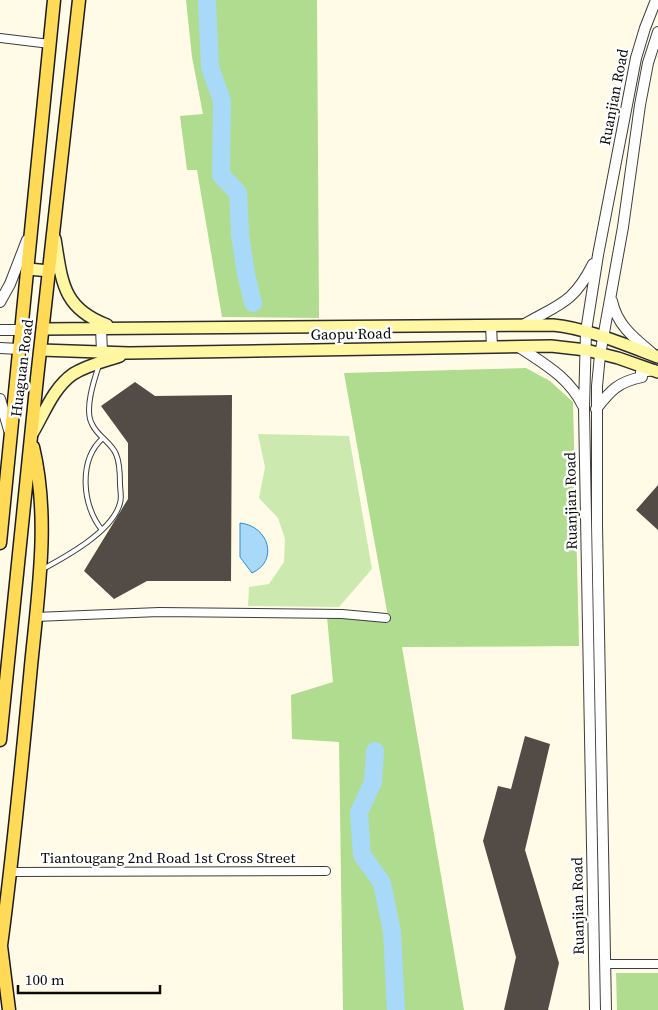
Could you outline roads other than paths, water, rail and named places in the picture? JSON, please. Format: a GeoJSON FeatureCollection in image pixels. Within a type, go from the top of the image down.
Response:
{"type":"FeatureCollection","features":[{"type":"Feature","properties":{"kind":"main road","name":"Huaguan Road"},"geometry":{"type":"LineString","coordinates":[[0,543],[54,0]]}},
{"type":"Feature","properties":{"kind":"main road","name":"Huaguan Road"},"geometry":{"type":"LineString","coordinates":[[0,740],[79,0]]}},
{"type":"Feature","properties":{"kind":"main road"},"geometry":{"type":"LineString","coordinates":[[54,234],[65,289],[74,306],[90,318],[106,325],[123,328]]}},
{"type":"Feature","properties":{"kind":"main road"},"geometry":{"type":"LineString","coordinates":[[28,269],[50,271]]}},
{"type":"Feature","properties":{"kind":"main road","name":"Gaopu Road"},"geometry":{"type":"LineString","coordinates":[[43,329],[568,326],[658,357]]}},
{"type":"Feature","properties":{"kind":"main road","name":"Gaopu Road"},"geometry":{"type":"LineString","coordinates":[[41,350],[101,358],[129,353],[550,346],[586,350],[618,358],[656,371]]}},
{"type":"Feature","properties":{"kind":"main road"},"geometry":{"type":"LineString","coordinates":[[9,1010],[0,949],[10,872],[36,617],[42,499],[39,473],[31,437],[51,399],[63,383],[101,358]]}},
{"type":"Feature","properties":{"kind":"main road"},"geometry":{"type":"LineString","coordinates":[[0,462],[11,437]]}},
{"type":"Feature","properties":{"kind":"street","name":"Ruanjian Road"},"geometry":{"type":"LineString","coordinates":[[595,1010],[584,408],[586,331],[598,255],[636,58],[656,0]]}},
{"type":"Feature","properties":{"kind":"street","name":"Ruanjian Road"},"geometry":{"type":"LineString","coordinates":[[606,1010],[596,409],[600,355],[611,298],[644,81],[658,32]]}},
{"type":"Feature","properties":{"kind":"street"},"geometry":{"type":"LineString","coordinates":[[0,38],[50,44]]}},
{"type":"Feature","properties":{"kind":"street"},"geometry":{"type":"LineString","coordinates":[[0,302],[10,284],[31,230]]}},
{"type":"Feature","properties":{"kind":"street"},"geometry":{"type":"LineString","coordinates":[[523,325],[570,299],[584,282],[598,255]]}},
{"type":"Feature","properties":{"kind":"street"},"geometry":{"type":"LineString","coordinates":[[611,298],[613,308],[631,337],[658,357]]}},
{"type":"Feature","properties":{"kind":"street"},"geometry":{"type":"LineString","coordinates":[[491,325],[492,347]]}},
{"type":"Feature","properties":{"kind":"street"},"geometry":{"type":"LineString","coordinates":[[101,328],[101,358]]}},
{"type":"Feature","properties":{"kind":"street"},"geometry":{"type":"LineString","coordinates":[[0,330],[22,330]]}},
{"type":"Feature","properties":{"kind":"street"},"geometry":{"type":"LineString","coordinates":[[518,347],[565,379],[575,391],[584,408]]}},
{"type":"Feature","properties":{"kind":"street"},"geometry":{"type":"LineString","coordinates":[[0,348],[19,349]]}},
{"type":"Feature","properties":{"kind":"street"},"geometry":{"type":"LineString","coordinates":[[596,409],[616,386],[625,381],[642,377],[641,372],[656,371]]}},
{"type":"Feature","properties":{"kind":"street"},"geometry":{"type":"LineString","coordinates":[[0,400],[7,418],[11,437]]}},
{"type":"Feature","properties":{"kind":"street"},"geometry":{"type":"LineString","coordinates":[[36,617],[159,612],[342,614],[386,618]]}},
{"type":"Feature","properties":{"kind":"street","name":"Tiantougang 2nd Road 1st Cross Street"},"geometry":{"type":"LineString","coordinates":[[10,872],[326,871]]}},
{"type":"Feature","properties":{"kind":"street"},"geometry":{"type":"LineString","coordinates":[[606,964],[658,964]]}},
{"type":"Feature","properties":{"kind":"lane"},"geometry":{"type":"LineString","coordinates":[[39,571],[68,556],[92,539],[110,522],[120,503],[120,471],[116,453],[91,424],[89,406],[101,358]]}},
{"type":"Feature","properties":{"kind":"lane"},"geometry":{"type":"LineString","coordinates":[[102,530],[96,523],[89,505],[85,484],[88,464],[96,444],[104,438]]}},
{"type":"Feature","properties":{"kind":"water"},"geometry":{"type":"Polygon","coordinates":[[[240,523],[258,530],[264,537],[267,545],[266,561],[252,573],[240,557],[240,523]]]}},
{"type":"Feature","properties":{"kind":"waterway"},"geometry":{"type":"LineString","coordinates":[[207,0],[210,67],[222,101],[221,175],[238,193],[240,234],[246,274],[253,303]]}},
{"type":"Feature","properties":{"kind":"waterway"},"geometry":{"type":"LineString","coordinates":[[375,751],[373,782],[359,812],[362,855],[382,883],[392,932],[396,1010]]}}]}
